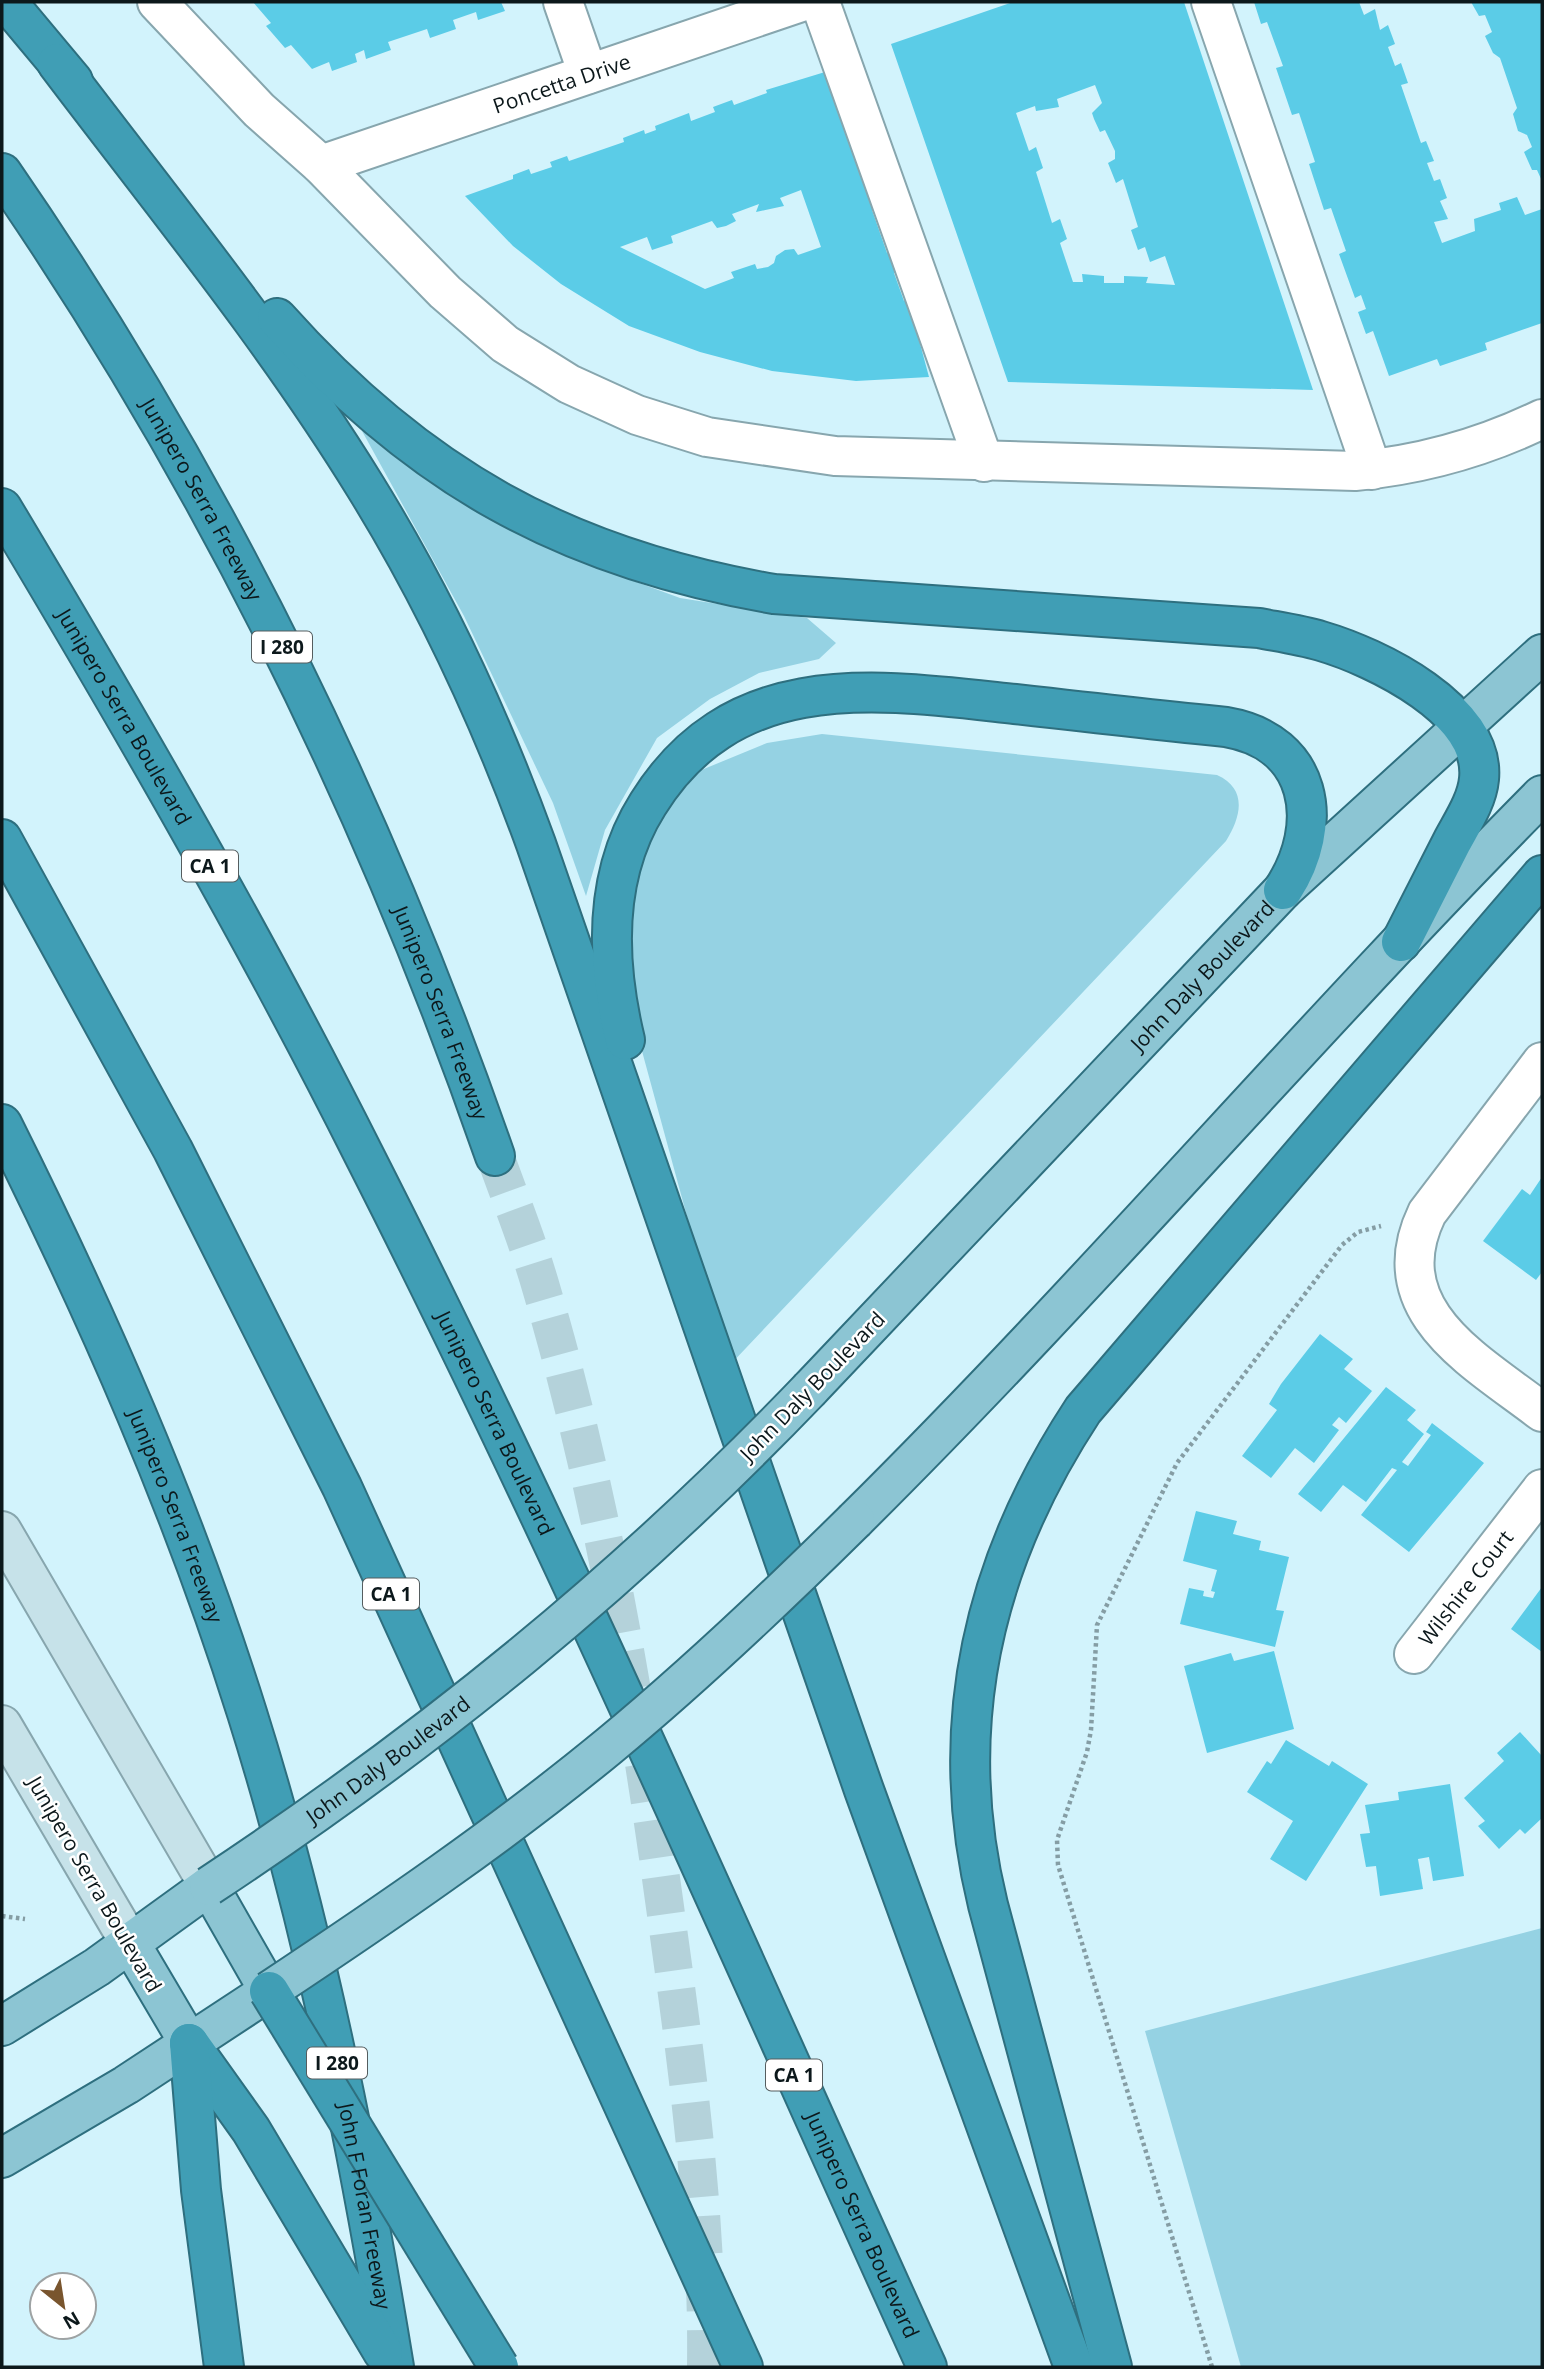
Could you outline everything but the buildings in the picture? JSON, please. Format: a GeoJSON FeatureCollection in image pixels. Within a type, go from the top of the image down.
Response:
{"type":"FeatureCollection","features":[{"type":"Feature","properties":{"kind":"highway"},"geometry":{"type":"LineString","coordinates":[[7,2],[263,303],[346,391],[428,458],[483,494],[542,525],[641,564],[709,583],[774,594],[1173,620],[1293,634],[1347,650],[1396,673],[1435,699],[1462,727],[1476,751],[1480,766],[1476,794],[1401,942]]}},
{"type":"Feature","properties":{"kind":"highway"},"geometry":{"type":"LineString","coordinates":[[57,63],[305,394],[379,509],[441,624],[484,712],[520,799],[919,1945],[1074,2367]]}},
{"type":"Feature","properties":{"kind":"highway","name":"Junipero Serra Freeway"},"geometry":{"type":"LineString","coordinates":[[2,173],[75,283],[171,440],[279,641],[381,859],[453,1039],[495,1156]]}},
{"type":"Feature","properties":{"kind":"highway","name":"Junipero Serra Boulevard"},"geometry":{"type":"LineString","coordinates":[[2,508],[242,925],[356,1139],[446,1318],[530,1495],[927,2367]]}},
{"type":"Feature","properties":{"kind":"highway"},"geometry":{"type":"LineString","coordinates":[[721,1375],[629,1059],[611,954],[614,891],[632,833],[659,785],[696,746],[743,715],[773,704],[817,694],[862,691],[933,695],[1240,730],[1269,742],[1282,753],[1301,782],[1307,798],[1308,816],[1301,855],[1283,890]]}},
{"type":"Feature","properties":{"kind":"highway","name":"CA 1"},"geometry":{"type":"LineString","coordinates":[[2,839],[173,1150],[342,1487],[743,2367]]}},
{"type":"Feature","properties":{"kind":"highway"},"geometry":{"type":"LineString","coordinates":[[1112,2367],[988,1905],[974,1838],[970,1798],[971,1721],[981,1640],[992,1597],[1021,1520],[1039,1482],[1083,1410],[1542,875]]}},
{"type":"Feature","properties":{"kind":"highway","name":"Junipero Serra Freeway"},"geometry":{"type":"LineString","coordinates":[[2,1124],[80,1284],[152,1452],[217,1624],[261,1762]]}},
{"type":"Feature","properties":{"kind":"highway","name":"John F Foran Freeway"},"geometry":{"type":"LineString","coordinates":[[261,1762],[335,2057],[393,2367]]}},
{"type":"Feature","properties":{"kind":"highway"},"geometry":{"type":"LineString","coordinates":[[269,1991],[499,2367]]}},
{"type":"Feature","properties":{"kind":"highway"},"geometry":{"type":"LineString","coordinates":[[189,2043],[231,2098],[393,2367]]}},
{"type":"Feature","properties":{"kind":"highway"},"geometry":{"type":"LineString","coordinates":[[189,2043],[201,2190],[224,2367]]}},
{"type":"Feature","properties":{"kind":"main road","name":"John Daly Boulevard"},"geometry":{"type":"LineString","coordinates":[[2,2026],[130,1943],[407,1748],[550,1635],[682,1518],[810,1389],[1283,890],[1542,654]]}},
{"type":"Feature","properties":{"kind":"main road"},"geometry":{"type":"LineString","coordinates":[[2,2158],[189,2043],[441,1874],[609,1746],[718,1653],[855,1520],[1044,1327],[1401,942],[1542,795]]}},
{"type":"Feature","properties":{"kind":"main road"},"geometry":{"type":"LineString","coordinates":[[2,1531],[269,1991]]}},
{"type":"Feature","properties":{"kind":"main road","name":"Junipero Serra Boulevard"},"geometry":{"type":"LineString","coordinates":[[2,1725],[189,2043]]}},
{"type":"Feature","properties":{"kind":"street"},"geometry":{"type":"LineString","coordinates":[[157,2],[259,110],[321,165],[444,292],[505,344],[569,384],[637,415],[707,437],[835,456],[984,462],[1372,470],[1415,464],[1467,449],[1542,419]]}},
{"type":"Feature","properties":{"kind":"street"},"geometry":{"type":"LineString","coordinates":[[563,2],[588,74]]}},
{"type":"Feature","properties":{"kind":"street","name":"Poncetta Drive"},"geometry":{"type":"LineString","coordinates":[[321,165],[801,2]]}},
{"type":"Feature","properties":{"kind":"street"},"geometry":{"type":"LineString","coordinates":[[820,2],[984,462]]}},
{"type":"Feature","properties":{"kind":"street"},"geometry":{"type":"LineString","coordinates":[[1211,2],[1372,470]]}},
{"type":"Feature","properties":{"kind":"street"},"geometry":{"type":"LineString","coordinates":[[1542,1062],[1427,1213],[1417,1233],[1413,1260],[1416,1285],[1424,1308],[1441,1330],[1542,1412]]}},
{"type":"Feature","properties":{"kind":"street","name":"Wilshire Court"},"geometry":{"type":"LineString","coordinates":[[1414,1654],[1542,1489]]}},
{"type":"Feature","properties":{"kind":"path"},"geometry":{"type":"LineString","coordinates":[[1212,2367],[1058,1865],[1057,1840],[1087,1752],[1097,1625],[1177,1463],[1342,1245],[1358,1232],[1378,1225],[1417,1233]]}},
{"type":"Feature","properties":{"kind":"path"},"geometry":{"type":"LineString","coordinates":[[2,1916],[25,1919]]}},
{"type":"Feature","properties":{"kind":"shaded area"},"geometry":{"type":"Polygon","coordinates":[[[362,431],[448,491],[510,528],[604,570],[680,598],[807,618],[836,643],[819,659],[759,673],[710,699],[657,738],[605,830],[586,896],[553,803],[464,616],[362,431]]]}},
{"type":"Feature","properties":{"kind":"shaded area"},"geometry":{"type":"Polygon","coordinates":[[[822,734],[1217,775],[1234,788],[1239,804],[1238,813],[1226,841],[728,1367],[624,985],[638,845],[699,771],[767,743],[822,734]]]}},
{"type":"Feature","properties":{"kind":"shaded area"},"geometry":{"type":"Polygon","coordinates":[[[1542,1928],[1542,2367],[1241,2367],[1145,2031],[1542,1928]]]}},
{"type":"Feature","properties":{"kind":"tunnel"},"geometry":{"type":"LineString","coordinates":[[495,1156],[531,1257],[564,1369],[601,1528],[631,1687],[657,1848],[689,2092],[704,2257],[706,2367]]}}]}
